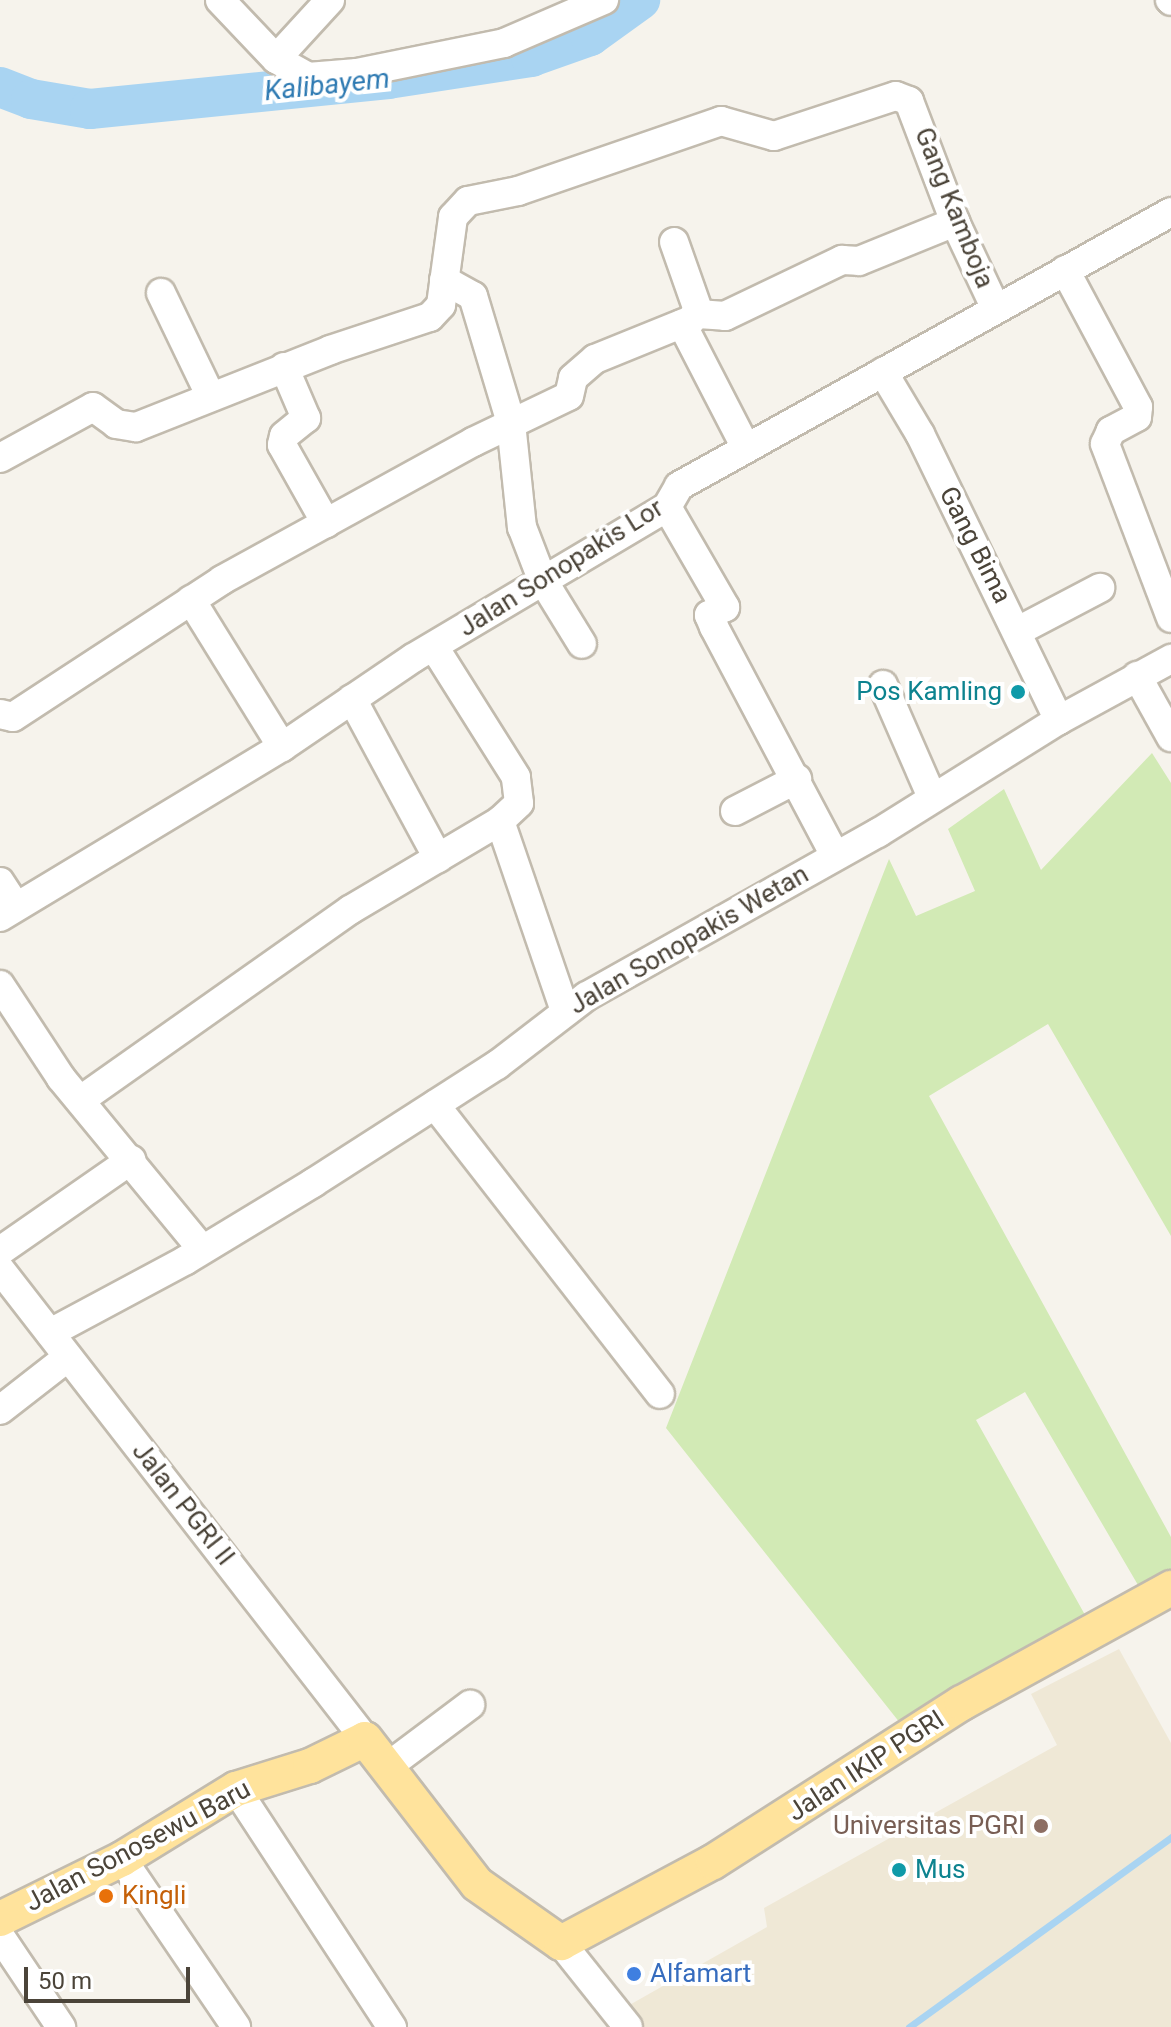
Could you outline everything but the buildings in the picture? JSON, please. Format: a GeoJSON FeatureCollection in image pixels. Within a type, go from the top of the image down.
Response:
{"type":"FeatureCollection","features":[{"type":"Feature","properties":{"kind":"main road","name":"Jalan IKIP PGRI"},"geometry":{"type":"LineString","coordinates":[[561,1943],[713,1862],[962,1703],[1171,1588]]}},
{"type":"Feature","properties":{"kind":"main road"},"geometry":{"type":"LineString","coordinates":[[365,1739],[477,1884],[561,1943]]}},
{"type":"Feature","properties":{"kind":"main road","name":"Jalan Sonosewu Baru"},"geometry":{"type":"LineString","coordinates":[[0,1919],[122,1859],[236,1789],[310,1766],[365,1739]]}},
{"type":"Feature","properties":{"kind":"street"},"geometry":{"type":"LineString","coordinates":[[220,0],[276,59],[308,77],[357,73],[504,43],[604,0]]}},
{"type":"Feature","properties":{"kind":"street"},"geometry":{"type":"LineString","coordinates":[[276,59],[330,0]]}},
{"type":"Feature","properties":{"kind":"street","name":"Gang Kamboja"},"geometry":{"type":"LineString","coordinates":[[444,280],[453,217],[468,201],[518,191],[711,123],[774,136],[896,96],[914,107],[955,222],[996,309]]}},
{"type":"Feature","properties":{"kind":"street","name":"Jalan Sonopakis Lor"},"geometry":{"type":"LineString","coordinates":[[5,901],[282,747],[542,579],[667,507],[679,486],[1171,212]]}},
{"type":"Feature","properties":{"kind":"street"},"geometry":{"type":"LineString","coordinates":[[0,714],[13,717],[191,600],[511,423],[569,396],[573,378],[595,359],[690,319],[725,316],[842,260],[859,261],[955,222]]}},
{"type":"Feature","properties":{"kind":"street"},"geometry":{"type":"LineString","coordinates":[[674,242],[690,319],[746,448]]}},
{"type":"Feature","properties":{"kind":"street"},"geometry":{"type":"LineString","coordinates":[[1065,270],[1138,407],[1137,417],[1111,431],[1105,444],[1171,618]]}},
{"type":"Feature","properties":{"kind":"street"},"geometry":{"type":"LineString","coordinates":[[0,458],[93,407],[116,424],[131,427],[284,367],[430,317],[439,310],[444,280],[473,296],[511,423],[522,527],[542,579],[582,644]]}},
{"type":"Feature","properties":{"kind":"street"},"geometry":{"type":"LineString","coordinates":[[161,293],[211,397]]}},
{"type":"Feature","properties":{"kind":"street"},"geometry":{"type":"LineString","coordinates":[[284,367],[306,418],[284,436],[282,445],[326,523]]}},
{"type":"Feature","properties":{"kind":"street","name":"Gang Bima"},"geometry":{"type":"LineString","coordinates":[[883,372],[1018,631],[1027,662],[1059,720]]}},
{"type":"Feature","properties":{"kind":"street"},"geometry":{"type":"LineString","coordinates":[[667,507],[725,607],[709,615],[714,627],[835,856]]}},
{"type":"Feature","properties":{"kind":"street"},"geometry":{"type":"LineString","coordinates":[[1018,631],[1100,588]]}},
{"type":"Feature","properties":{"kind":"street"},"geometry":{"type":"LineString","coordinates":[[191,600],[282,747]]}},
{"type":"Feature","properties":{"kind":"street"},"geometry":{"type":"LineString","coordinates":[[434,647],[516,777],[509,812],[565,1011]]}},
{"type":"Feature","properties":{"kind":"street","name":"Jalan Sonopakis Wetan"},"geometry":{"type":"LineString","coordinates":[[50,1333],[202,1249],[435,1105],[565,1011],[835,856],[1059,720],[1171,659]]}},
{"type":"Feature","properties":{"kind":"street"},"geometry":{"type":"LineString","coordinates":[[1137,676],[1171,737]]}},
{"type":"Feature","properties":{"kind":"street"},"geometry":{"type":"LineString","coordinates":[[883,685],[932,797]]}},
{"type":"Feature","properties":{"kind":"street"},"geometry":{"type":"LineString","coordinates":[[352,699],[438,858]]}},
{"type":"Feature","properties":{"kind":"street"},"geometry":{"type":"LineString","coordinates":[[735,811],[797,779]]}},
{"type":"Feature","properties":{"kind":"street"},"geometry":{"type":"LineString","coordinates":[[82,1099],[350,910],[509,812]]}},
{"type":"Feature","properties":{"kind":"street"},"geometry":{"type":"LineString","coordinates":[[0,985],[61,1078],[82,1099],[202,1249]]}},
{"type":"Feature","properties":{"kind":"street"},"geometry":{"type":"LineString","coordinates":[[435,1105],[660,1394]]}},
{"type":"Feature","properties":{"kind":"street"},"geometry":{"type":"LineString","coordinates":[[0,1251],[131,1160]]}},
{"type":"Feature","properties":{"kind":"street","name":"Jalan PGRI II"},"geometry":{"type":"LineString","coordinates":[[0,1269],[365,1739]]}},
{"type":"Feature","properties":{"kind":"street"},"geometry":{"type":"LineString","coordinates":[[0,1410],[68,1357]]}},
{"type":"Feature","properties":{"kind":"street"},"geometry":{"type":"LineString","coordinates":[[387,1767],[470,1705]]}},
{"type":"Feature","properties":{"kind":"street"},"geometry":{"type":"LineString","coordinates":[[236,1789],[392,2027]]}},
{"type":"Feature","properties":{"kind":"street"},"geometry":{"type":"LineString","coordinates":[[122,1859],[236,2027]]}},
{"type":"Feature","properties":{"kind":"street"},"geometry":{"type":"LineString","coordinates":[[0,1936],[61,2027]]}},
{"type":"Feature","properties":{"kind":"street"},"geometry":{"type":"LineString","coordinates":[[561,1943],[628,2027]]}},
{"type":"Feature","properties":{"kind":"shaded area","name":"Universitas PGRI"},"geometry":{"type":"Polygon","coordinates":[[[1119,1649],[1171,1743],[1171,2027],[620,2027],[610,2016],[767,1927],[764,1908],[1057,1745],[1031,1694],[1119,1649]]]}},
{"type":"Feature","properties":{"kind":"green space"},"geometry":{"type":"Polygon","coordinates":[[[1152,753],[1171,783],[1171,1236],[1048,1024],[929,1096],[1171,1537],[1171,1584],[1145,1597],[1025,1392],[976,1420],[1094,1631],[904,1728],[666,1428],[889,859],[916,916],[975,891],[948,829],[1004,789],[1041,870],[1152,753]]]}},
{"type":"Feature","properties":{"kind":"waterway","name":"Kalibayem"},"geometry":{"type":"LineString","coordinates":[[0,87],[31,99],[90,109],[388,79],[531,57],[590,36],[640,0]]}},
{"type":"Feature","properties":{"kind":"waterway"},"geometry":{"type":"LineString","coordinates":[[909,2027],[1171,1837]]}},
{"type":"Feature","properties":{"kind":"place","name":"Pos Kamling"},"geometry":{"type":"Point","coordinates":[1018,692]}},
{"type":"Feature","properties":{"kind":"place","name":"Universitas PGRI"},"geometry":{"type":"Point","coordinates":[1041,1826]}},
{"type":"Feature","properties":{"kind":"place","name":"Mus"},"geometry":{"type":"Point","coordinates":[899,1870]}},
{"type":"Feature","properties":{"kind":"place","name":"Kingli"},"geometry":{"type":"Point","coordinates":[106,1896]}},
{"type":"Feature","properties":{"kind":"place","name":"Alfamart"},"geometry":{"type":"Point","coordinates":[634,1974]}}]}
